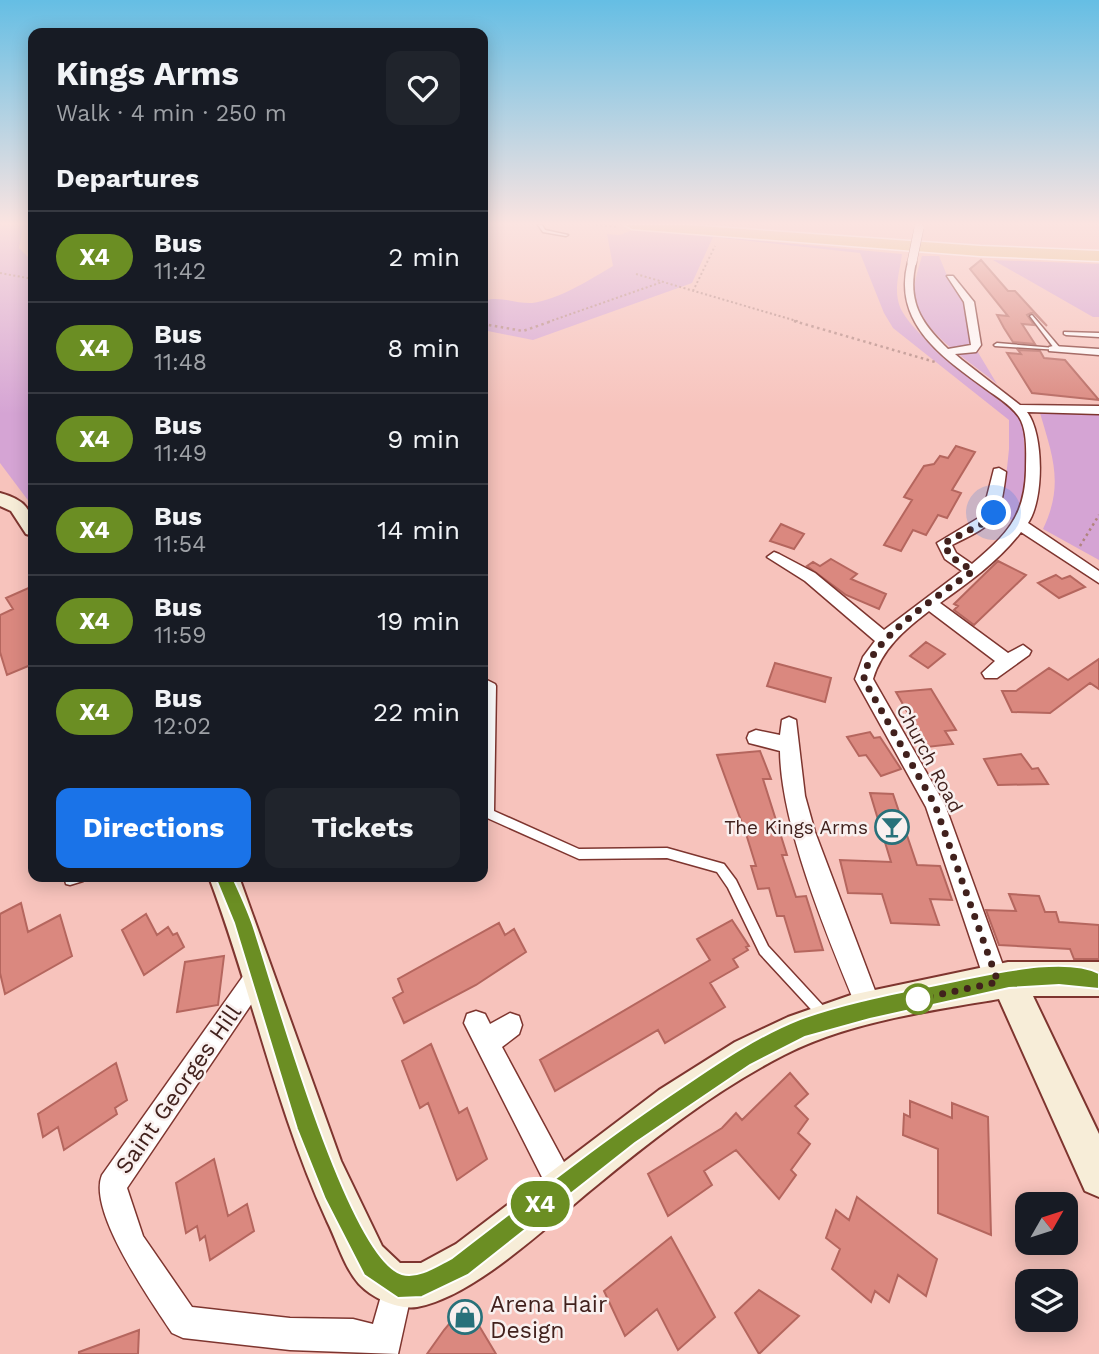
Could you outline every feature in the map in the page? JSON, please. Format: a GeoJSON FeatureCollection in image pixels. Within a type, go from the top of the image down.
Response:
{"type":"FeatureCollection","features":[{"type":"Feature","properties":{"kind":"street"},"geometry":{"type":"LineString","coordinates":[[906,288],[906,301],[919,323],[958,363],[1018,408],[1027,420],[1032,472],[1029,510],[1021,525],[1099,578]]}},
{"type":"Feature","properties":{"kind":"street"},"geometry":{"type":"LineString","coordinates":[[946,352],[972,350],[976,345],[969,302],[958,288]]}},
{"type":"Feature","properties":{"kind":"street"},"geometry":{"type":"LineString","coordinates":[[1064,341],[1099,352]]}},
{"type":"Feature","properties":{"kind":"street"},"geometry":{"type":"LineString","coordinates":[[1018,408],[1099,410]]}},
{"type":"Feature","properties":{"kind":"street"},"geometry":{"type":"LineString","coordinates":[[973,571],[950,556],[944,543],[988,521],[994,513],[993,475]]}},
{"type":"Feature","properties":{"kind":"street"},"geometry":{"type":"LineString","coordinates":[[0,499],[18,507],[28,522]]}},
{"type":"Feature","properties":{"kind":"street","name":"Church Road"},"geometry":{"type":"LineString","coordinates":[[1003,981],[935,805],[864,680],[864,667],[886,641],[929,603],[973,571],[1021,525]]}},
{"type":"Feature","properties":{"kind":"street"},"geometry":{"type":"LineString","coordinates":[[774,557],[810,577],[886,641]]}},
{"type":"Feature","properties":{"kind":"street"},"geometry":{"type":"LineString","coordinates":[[929,603],[1008,662]]}},
{"type":"Feature","properties":{"kind":"street"},"geometry":{"type":"LineString","coordinates":[[991,673],[1023,651]]}},
{"type":"Feature","properties":{"kind":"street"},"geometry":{"type":"LineString","coordinates":[[756,738],[789,735],[805,836],[870,1009]]}},
{"type":"Feature","properties":{"kind":"street","name":"Saint Georges Hill"},"geometry":{"type":"LineString","coordinates":[[226,882],[243,923],[307,1129],[333,1191],[372,1267],[398,1286]]}},
{"type":"Feature","properties":{"kind":"street","name":"Saint Georges Hill"},"geometry":{"type":"LineString","coordinates":[[259,973],[112,1185],[131,1244],[183,1322],[290,1334],[353,1335],[383,1349]]}},
{"type":"Feature","properties":{"kind":"street"},"geometry":{"type":"LineString","coordinates":[[383,1349],[398,1286],[422,1285],[460,1267],[628,1136],[743,1058],[802,1028],[870,1009],[1003,981],[1059,976],[1099,979]]}},
{"type":"Feature","properties":{"kind":"street"},"geometry":{"type":"LineString","coordinates":[[1003,981],[1099,1177]]}},
{"type":"Feature","properties":{"kind":"street"},"geometry":{"type":"LineString","coordinates":[[510,1025],[482,1033],[562,1187]]}},
{"type":"Feature","properties":{"kind":"lane"},"geometry":{"type":"LineString","coordinates":[[1032,316],[1064,341]]}},
{"type":"Feature","properties":{"kind":"lane"},"geometry":{"type":"LineString","coordinates":[[997,345],[1064,341],[1099,335]]}},
{"type":"Feature","properties":{"kind":"lane"},"geometry":{"type":"LineString","coordinates":[[488,684],[492,686],[489,814],[579,854],[667,853],[720,868],[732,884],[764,950],[829,1020]]}},
{"type":"Feature","properties":{"kind":"path"},"geometry":{"type":"LineString","coordinates":[[488,325],[523,331],[644,288]]}},
{"type":"Feature","properties":{"kind":"path"},"geometry":{"type":"LineString","coordinates":[[688,288],[932,362],[958,363]]}},
{"type":"Feature","properties":{"kind":"path"},"geometry":{"type":"LineString","coordinates":[[1080,546],[1099,515]]}},
{"type":"Feature","properties":{"kind":"shaded area"},"geometry":{"type":"Polygon","coordinates":[[[0,288],[28,288],[28,500],[0,463],[0,288]]]}},
{"type":"Feature","properties":{"kind":"shaded area"},"geometry":{"type":"Polygon","coordinates":[[[574,288],[678,288],[533,340],[488,331],[488,299],[532,303],[574,288]]]}},
{"type":"Feature","properties":{"kind":"shaded area"},"geometry":{"type":"Polygon","coordinates":[[[874,288],[897,288],[900,307],[920,333],[970,378],[1016,413],[1023,422],[1027,492],[1017,522],[1002,516],[1009,449],[1009,420],[893,328],[874,288]]]}},
{"type":"Feature","properties":{"kind":"shaded area"},"geometry":{"type":"Polygon","coordinates":[[[915,288],[956,288],[967,302],[973,344],[997,384],[963,358],[930,327],[916,304],[915,288]]]}},
{"type":"Feature","properties":{"kind":"shaded area"},"geometry":{"type":"Polygon","coordinates":[[[1042,288],[1099,288],[1099,317],[1093,317],[1042,288]]]}},
{"type":"Feature","properties":{"kind":"shaded area"},"geometry":{"type":"Polygon","coordinates":[[[1040,413],[1099,414],[1099,560],[1043,529],[1055,485],[1052,457],[1040,413]]]}},
{"type":"Feature","properties":{"kind":"building"},"geometry":{"type":"Polygon","coordinates":[[[986,288],[1015,291],[1047,326],[1033,312],[1027,315],[1034,325],[1022,324],[1035,344],[1013,342],[997,315],[1008,316],[986,288]]]}},
{"type":"Feature","properties":{"kind":"building"},"geometry":{"type":"Polygon","coordinates":[[[1018,350],[1040,351],[1044,358],[1065,360],[1099,400],[1032,393],[1007,353],[1021,354],[1018,350]]]}},
{"type":"Feature","properties":{"kind":"building"},"geometry":{"type":"Polygon","coordinates":[[[956,446],[975,452],[952,490],[961,493],[947,518],[938,515],[926,535],[913,530],[901,551],[884,545],[912,500],[904,497],[924,466],[934,464],[940,456],[948,458],[956,446]]]}},
{"type":"Feature","properties":{"kind":"building"},"geometry":{"type":"Polygon","coordinates":[[[781,524],[804,534],[794,549],[770,541],[781,524]]]}},
{"type":"Feature","properties":{"kind":"building"},"geometry":{"type":"Polygon","coordinates":[[[831,559],[857,574],[851,579],[886,594],[879,609],[846,595],[807,566],[813,562],[820,566],[831,559]]]}},
{"type":"Feature","properties":{"kind":"building"},"geometry":{"type":"Polygon","coordinates":[[[998,561],[1026,575],[974,625],[954,610],[958,606],[954,604],[998,561]]]}},
{"type":"Feature","properties":{"kind":"building"},"geometry":{"type":"Polygon","coordinates":[[[1056,575],[1062,579],[1070,576],[1085,587],[1059,598],[1038,583],[1056,575]]]}},
{"type":"Feature","properties":{"kind":"building"},"geometry":{"type":"Polygon","coordinates":[[[28,588],[28,666],[7,675],[0,652],[0,615],[13,609],[6,598],[28,588]]]}},
{"type":"Feature","properties":{"kind":"building"},"geometry":{"type":"Polygon","coordinates":[[[926,642],[945,654],[928,668],[910,656],[926,642]]]}},
{"type":"Feature","properties":{"kind":"building"},"geometry":{"type":"Polygon","coordinates":[[[1099,659],[1099,689],[1090,683],[1050,713],[1012,712],[1002,691],[1016,691],[1049,668],[1068,680],[1099,659]]]}},
{"type":"Feature","properties":{"kind":"building"},"geometry":{"type":"Polygon","coordinates":[[[775,663],[831,678],[825,702],[767,686],[775,663]]]}},
{"type":"Feature","properties":{"kind":"building"},"geometry":{"type":"Polygon","coordinates":[[[931,689],[956,730],[945,731],[953,744],[927,747],[896,692],[931,689]]]}},
{"type":"Feature","properties":{"kind":"building"},"geometry":{"type":"Polygon","coordinates":[[[870,732],[874,738],[880,737],[901,769],[881,776],[866,755],[859,756],[847,737],[870,732]]]}},
{"type":"Feature","properties":{"kind":"building"},"geometry":{"type":"Polygon","coordinates":[[[760,751],[771,779],[763,779],[787,855],[782,855],[796,897],[806,896],[823,950],[795,952],[784,916],[777,916],[769,888],[758,889],[751,866],[756,866],[717,755],[760,751]]]}},
{"type":"Feature","properties":{"kind":"building"},"geometry":{"type":"Polygon","coordinates":[[[1021,754],[1032,769],[1038,768],[1048,784],[998,785],[984,759],[1021,754]]]}},
{"type":"Feature","properties":{"kind":"building","name":"The Kings Arms"},"geometry":{"type":"Polygon","coordinates":[[[870,793],[893,794],[917,865],[940,866],[952,900],[930,899],[939,925],[891,923],[882,894],[848,893],[840,860],[891,862],[870,793]]]}},
{"type":"Feature","properties":{"kind":"building"},"geometry":{"type":"Polygon","coordinates":[[[1009,894],[1039,896],[1045,912],[1056,912],[1059,922],[1099,925],[1099,959],[1074,959],[1070,949],[999,945],[986,910],[1016,911],[1009,894]]]}},
{"type":"Feature","properties":{"kind":"building"},"geometry":{"type":"Polygon","coordinates":[[[21,903],[28,932],[60,915],[72,956],[5,994],[0,973],[0,914],[21,903]]]}},
{"type":"Feature","properties":{"kind":"building"},"geometry":{"type":"Polygon","coordinates":[[[146,914],[157,935],[168,927],[173,935],[177,933],[184,947],[144,975],[122,930],[146,914]]]}},
{"type":"Feature","properties":{"kind":"building"},"geometry":{"type":"Polygon","coordinates":[[[732,920],[749,946],[746,947],[748,950],[733,959],[738,967],[710,983],[725,1007],[665,1043],[658,1030],[555,1091],[540,1060],[710,960],[697,939],[732,920]]]}},
{"type":"Feature","properties":{"kind":"building"},"geometry":{"type":"Polygon","coordinates":[[[499,923],[505,935],[514,929],[526,952],[476,985],[404,1023],[393,998],[403,992],[398,979],[499,923]]]}},
{"type":"Feature","properties":{"kind":"building"},"geometry":{"type":"Polygon","coordinates":[[[224,956],[218,1005],[177,1012],[185,962],[224,956]]]}},
{"type":"Feature","properties":{"kind":"building"},"geometry":{"type":"Polygon","coordinates":[[[431,1044],[459,1113],[467,1108],[487,1159],[457,1180],[428,1103],[420,1108],[402,1061],[431,1044]]]}},
{"type":"Feature","properties":{"kind":"building"},"geometry":{"type":"Polygon","coordinates":[[[116,1063],[127,1100],[115,1108],[117,1114],[64,1150],[58,1127],[43,1137],[38,1114],[116,1063]]]}},
{"type":"Feature","properties":{"kind":"building"},"geometry":{"type":"Polygon","coordinates":[[[790,1073],[808,1094],[795,1106],[808,1119],[798,1133],[810,1144],[791,1170],[796,1175],[779,1199],[736,1150],[704,1171],[712,1185],[668,1216],[648,1174],[722,1128],[736,1113],[742,1120],[790,1073]]]}},
{"type":"Feature","properties":{"kind":"building"},"geometry":{"type":"Polygon","coordinates":[[[910,1101],[952,1118],[952,1103],[988,1117],[991,1235],[938,1213],[938,1149],[903,1135],[904,1114],[910,1117],[910,1101]]]}},
{"type":"Feature","properties":{"kind":"building"},"geometry":{"type":"Polygon","coordinates":[[[214,1159],[228,1216],[247,1204],[254,1231],[210,1260],[205,1236],[200,1240],[197,1226],[186,1233],[176,1183],[214,1159]]]}},
{"type":"Feature","properties":{"kind":"building"},"geometry":{"type":"Polygon","coordinates":[[[857,1197],[937,1259],[926,1296],[898,1275],[889,1302],[875,1291],[871,1302],[832,1269],[840,1249],[826,1238],[836,1210],[849,1220],[857,1197]]]}},
{"type":"Feature","properties":{"kind":"building"},"geometry":{"type":"Polygon","coordinates":[[[671,1237],[715,1317],[678,1350],[657,1309],[625,1336],[604,1291],[671,1237]]]}},
{"type":"Feature","properties":{"kind":"building"},"geometry":{"type":"Polygon","coordinates":[[[759,1290],[799,1316],[759,1354],[735,1313],[759,1290]]]}},
{"type":"Feature","properties":{"kind":"building","name":"Arena Hair Design"},"geometry":{"type":"Polygon","coordinates":[[[466,1304],[496,1354],[427,1354],[444,1330],[466,1304]]]}},
{"type":"Feature","properties":{"kind":"building"},"geometry":{"type":"Polygon","coordinates":[[[139,1330],[138,1354],[79,1354],[79,1352],[139,1330]]]}},
{"type":"Feature","properties":{"kind":"bus line","name":"X4"},"geometry":{"type":"LineString","coordinates":[[226,882],[243,923],[307,1129],[333,1191],[372,1267],[398,1286],[422,1285],[460,1267],[628,1136],[743,1058],[802,1028],[870,1009],[1009,979],[1059,976],[1099,979]]}},
{"type":"Feature","properties":{"kind":"place","name":"The Kings Arms"},"geometry":{"type":"Point","coordinates":[892,827]}},
{"type":"Feature","properties":{"kind":"place","name":"Arena Hair Design"},"geometry":{"type":"Point","coordinates":[465,1317]}},
{"type":"Feature","properties":{"kind":"route"},"geometry":{"type":"LineString","coordinates":[[918,999],[998,982],[935,805],[864,680],[864,667],[872,654],[891,636],[929,603],[973,571],[950,556],[944,543],[977,528],[994,513]]}}]}
